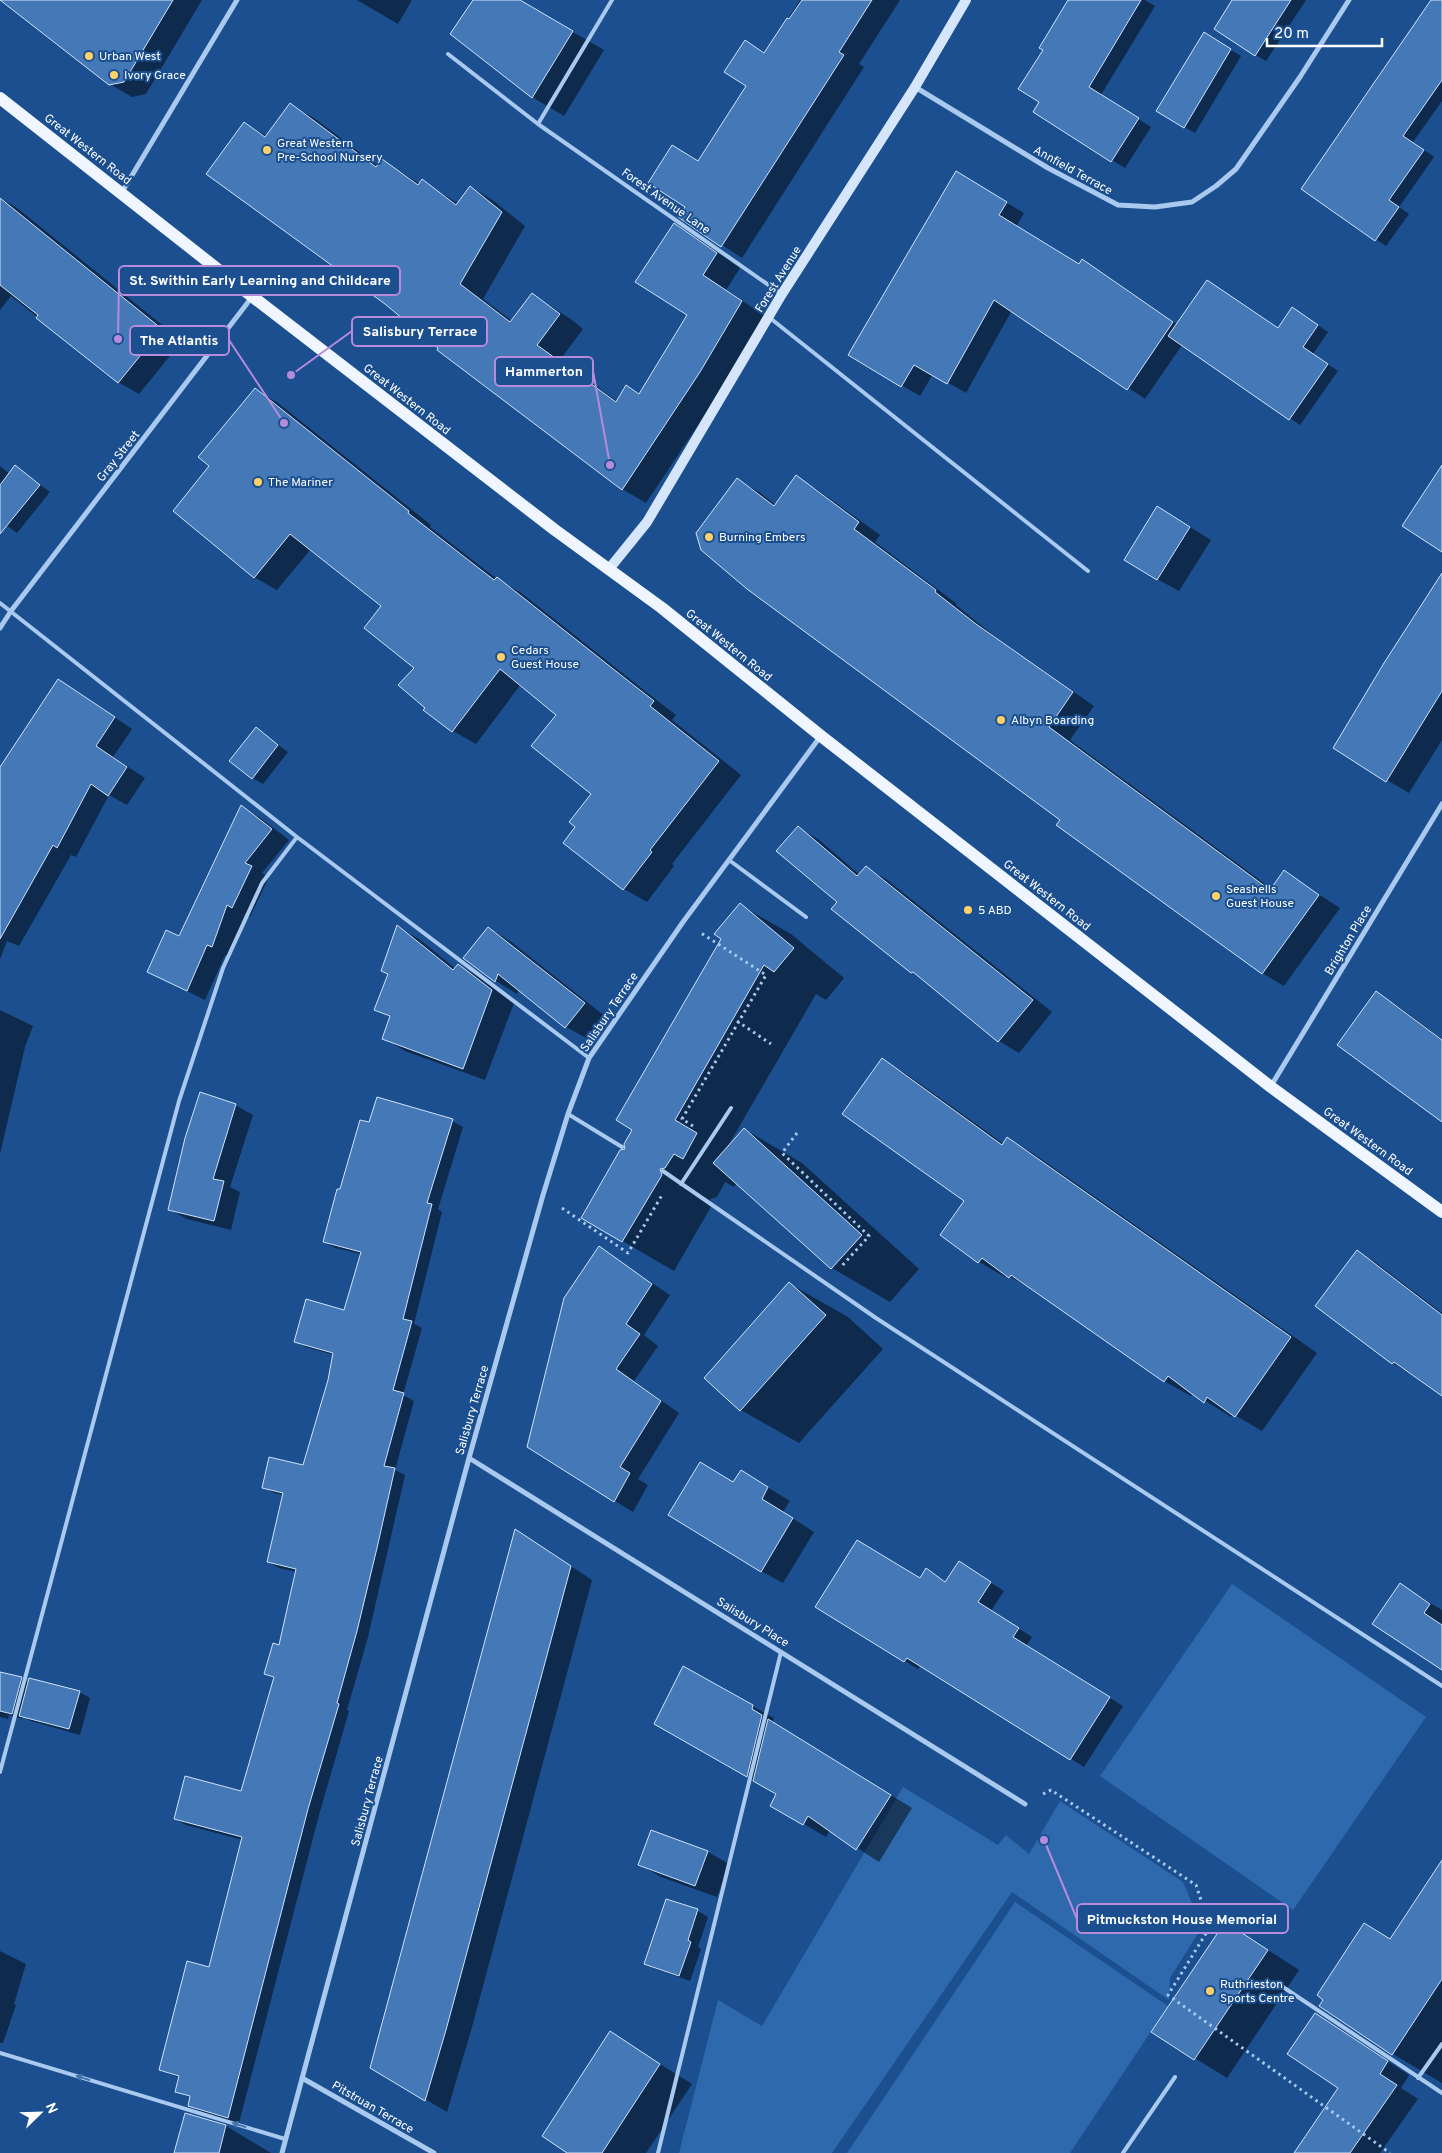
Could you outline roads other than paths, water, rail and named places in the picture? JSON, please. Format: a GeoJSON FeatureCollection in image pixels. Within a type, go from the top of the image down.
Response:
{"type":"FeatureCollection","features":[{"type":"Feature","properties":{"kind":"main road","name":"Great Western Road"},"geometry":{"type":"LineString","coordinates":[[0,98],[122,192],[253,297],[662,608],[820,736],[1271,1087],[1442,1212]]}},
{"type":"Feature","properties":{"kind":"street"},"geometry":{"type":"LineString","coordinates":[[122,192],[237,0]]}},
{"type":"Feature","properties":{"kind":"street","name":"Forest Avenue"},"geometry":{"type":"LineString","coordinates":[[609,569],[647,522],[782,294],[915,87],[966,0]]}},
{"type":"Feature","properties":{"kind":"street","name":"Annfield Terrace"},"geometry":{"type":"LineString","coordinates":[[915,87],[1048,168],[1118,205],[1155,207],[1192,202],[1216,186],[1236,169],[1300,77],[1349,0]]}},
{"type":"Feature","properties":{"kind":"street","name":"Gray Street"},"geometry":{"type":"LineString","coordinates":[[0,628],[11,611],[253,297]]}},
{"type":"Feature","properties":{"kind":"street","name":"Salisbury Terrace"},"geometry":{"type":"LineString","coordinates":[[282,2153],[469,1458],[543,1195],[568,1114],[589,1058],[683,922],[820,736]]}},
{"type":"Feature","properties":{"kind":"street","name":"Brighton Place"},"geometry":{"type":"LineString","coordinates":[[1271,1087],[1442,804]]}},
{"type":"Feature","properties":{"kind":"street","name":"Salisbury Place"},"geometry":{"type":"LineString","coordinates":[[469,1458],[1025,1804]]}},
{"type":"Feature","properties":{"kind":"street","name":"Pitstruan Terrace"},"geometry":{"type":"LineString","coordinates":[[302,2078],[434,2153]]}},
{"type":"Feature","properties":{"kind":"lane"},"geometry":{"type":"LineString","coordinates":[[538,124],[612,0]]}},
{"type":"Feature","properties":{"kind":"lane","name":"Forest Avenue Lane"},"geometry":{"type":"LineString","coordinates":[[448,54],[538,124],[782,294]]}},
{"type":"Feature","properties":{"kind":"lane"},"geometry":{"type":"LineString","coordinates":[[768,317],[1088,571]]}},
{"type":"Feature","properties":{"kind":"lane"},"geometry":{"type":"LineString","coordinates":[[0,603],[296,837],[589,1058]]}},
{"type":"Feature","properties":{"kind":"lane"},"geometry":{"type":"LineString","coordinates":[[0,1772],[179,1101],[223,968],[262,883],[296,837]]}},
{"type":"Feature","properties":{"kind":"lane"},"geometry":{"type":"LineString","coordinates":[[729,860],[806,917]]}},
{"type":"Feature","properties":{"kind":"lane"},"geometry":{"type":"LineString","coordinates":[[682,1184],[731,1108]]}},
{"type":"Feature","properties":{"kind":"lane"},"geometry":{"type":"LineString","coordinates":[[568,1114],[622,1147]]}},
{"type":"Feature","properties":{"kind":"lane"},"geometry":{"type":"LineString","coordinates":[[664,1171],[825,1284],[1442,1686]]}},
{"type":"Feature","properties":{"kind":"lane"},"geometry":{"type":"LineString","coordinates":[[658,2153],[782,1652]]}},
{"type":"Feature","properties":{"kind":"lane"},"geometry":{"type":"LineString","coordinates":[[1283,1987],[1442,2094]]}},
{"type":"Feature","properties":{"kind":"lane"},"geometry":{"type":"LineString","coordinates":[[1418,2078],[1442,2044]]}},
{"type":"Feature","properties":{"kind":"lane"},"geometry":{"type":"LineString","coordinates":[[0,2054],[285,2139]]}},
{"type":"Feature","properties":{"kind":"lane"},"geometry":{"type":"LineString","coordinates":[[1123,2153],[1175,2078]]}},
{"type":"Feature","properties":{"kind":"place","name":"Urban West"},"geometry":{"type":"Point","coordinates":[89,56]}},
{"type":"Feature","properties":{"kind":"place","name":"Ivory Grace"},"geometry":{"type":"Point","coordinates":[114,75]}},
{"type":"Feature","properties":{"kind":"place","name":"Great Western Pre-School Nursery"},"geometry":{"type":"Point","coordinates":[267,150]}},
{"type":"Feature","properties":{"kind":"place","name":"St. Swithin Early Learning and Childcare"},"geometry":{"type":"Point","coordinates":[118,339]}},
{"type":"Feature","properties":{"kind":"place","name":"Salisbury Terrace"},"geometry":{"type":"Point","coordinates":[291,375]}},
{"type":"Feature","properties":{"kind":"place","name":"The Atlantis"},"geometry":{"type":"Point","coordinates":[284,423]}},
{"type":"Feature","properties":{"kind":"place","name":"Hammerton"},"geometry":{"type":"Point","coordinates":[610,465]}},
{"type":"Feature","properties":{"kind":"place","name":"The Mariner"},"geometry":{"type":"Point","coordinates":[258,482]}},
{"type":"Feature","properties":{"kind":"place","name":"Burning Embers"},"geometry":{"type":"Point","coordinates":[709,537]}},
{"type":"Feature","properties":{"kind":"place","name":"Cedars Guest House"},"geometry":{"type":"Point","coordinates":[501,657]}},
{"type":"Feature","properties":{"kind":"place","name":"Albyn Boarding"},"geometry":{"type":"Point","coordinates":[1001,720]}},
{"type":"Feature","properties":{"kind":"place","name":"Seashells Guest House"},"geometry":{"type":"Point","coordinates":[1216,896]}},
{"type":"Feature","properties":{"kind":"place","name":"5 ABD"},"geometry":{"type":"Point","coordinates":[968,910]}},
{"type":"Feature","properties":{"kind":"place","name":"Pitmuckston House Memorial"},"geometry":{"type":"Point","coordinates":[1044,1840]}},
{"type":"Feature","properties":{"kind":"place","name":"Ruthrieston Sports Centre"},"geometry":{"type":"Point","coordinates":[1210,1991]}}]}
